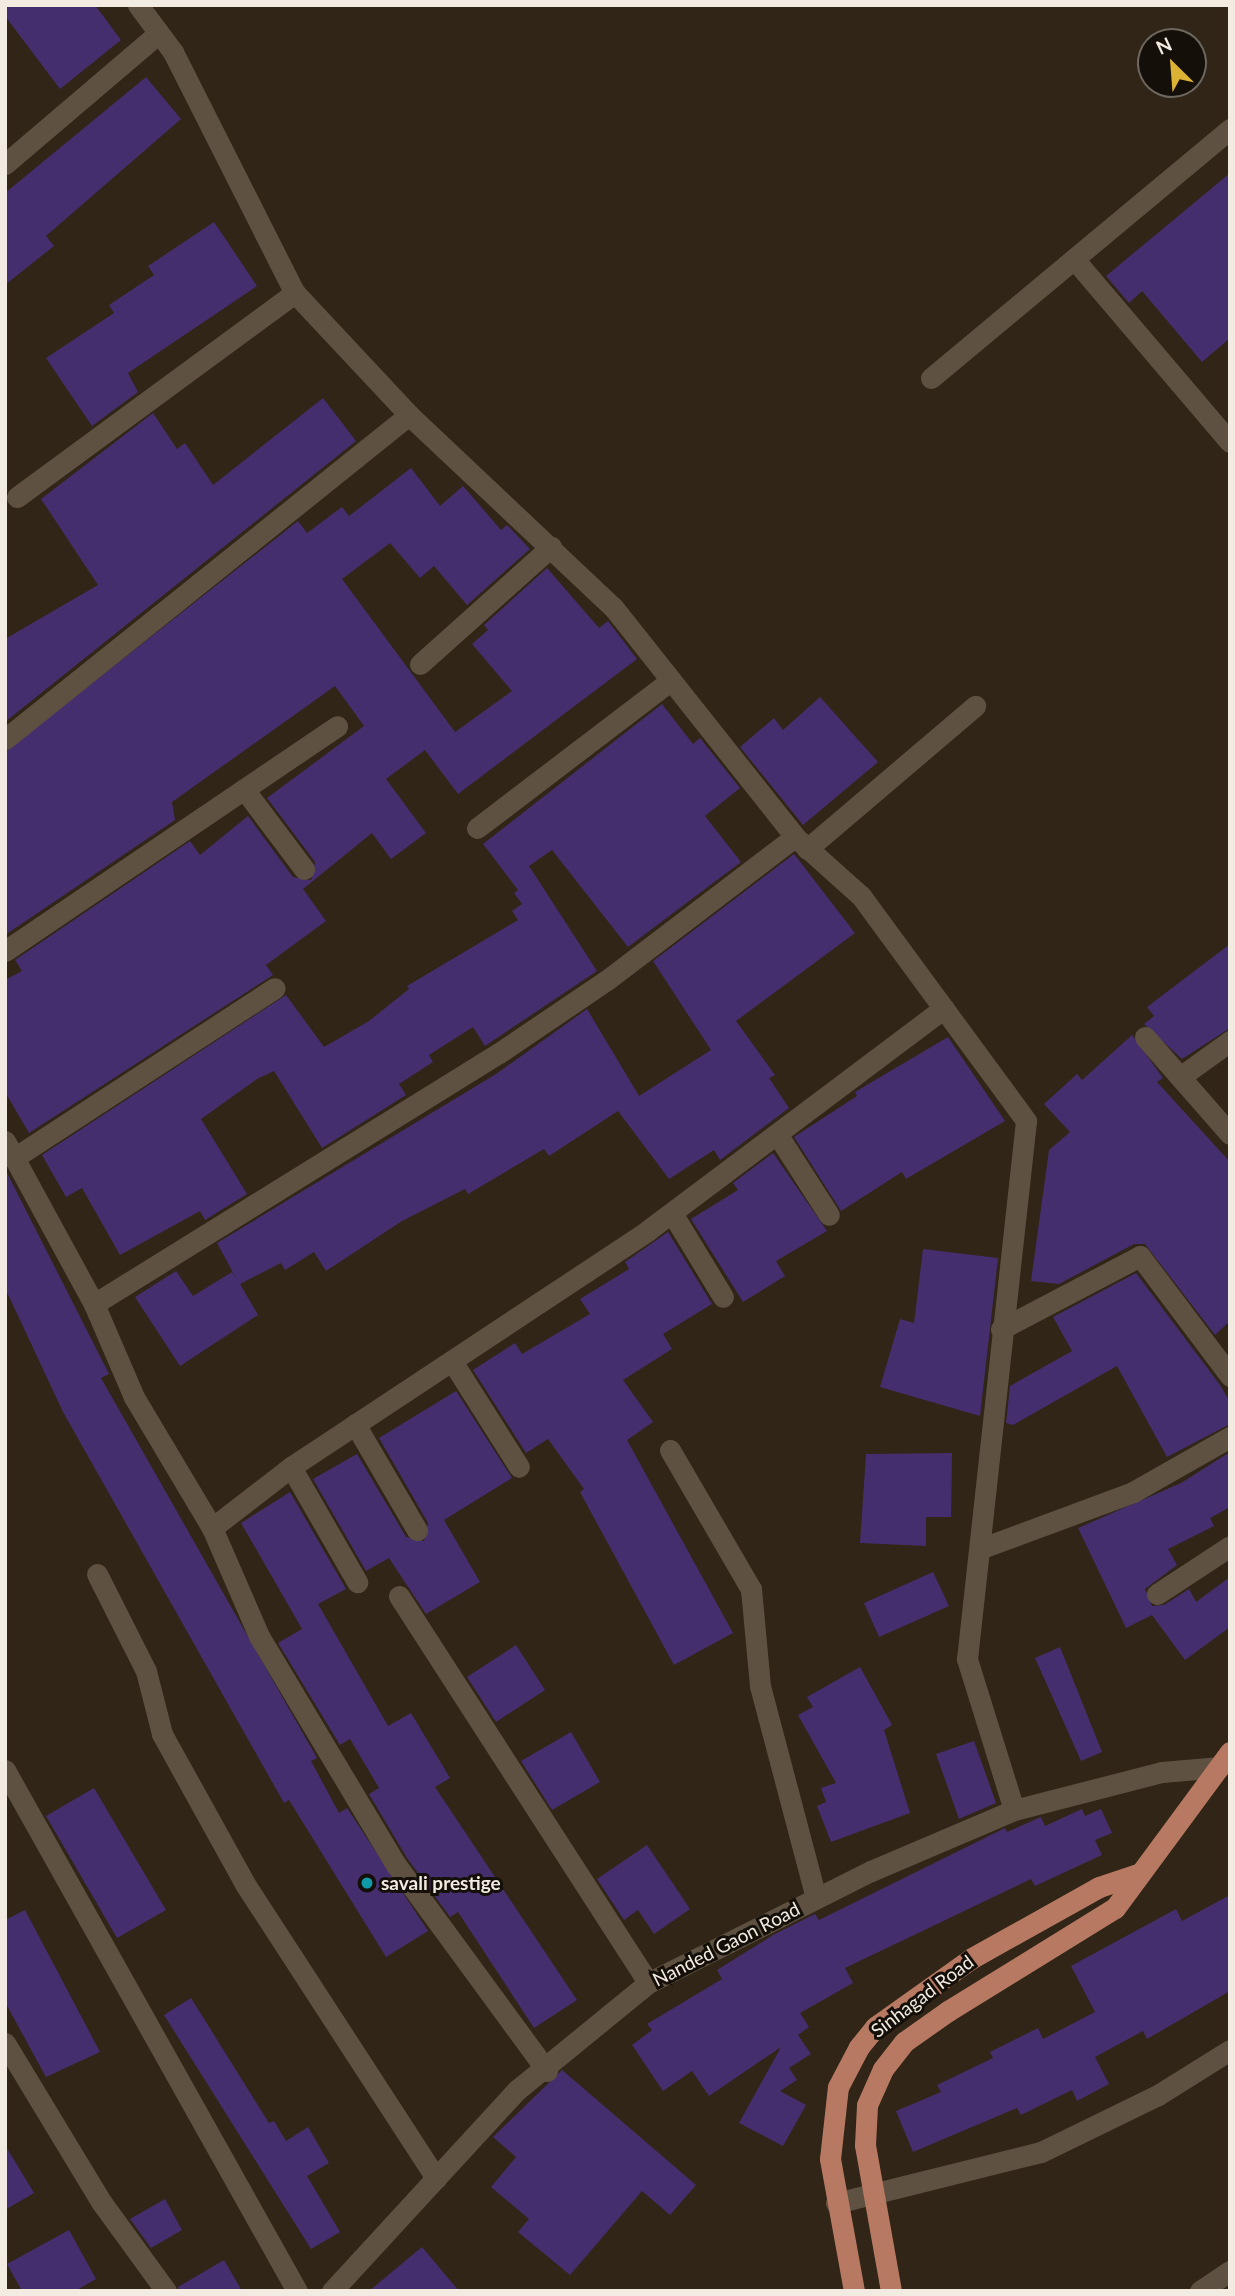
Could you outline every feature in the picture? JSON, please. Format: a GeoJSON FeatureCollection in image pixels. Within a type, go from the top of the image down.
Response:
{"type":"FeatureCollection","features":[{"type":"Feature","properties":{"kind":"main road","name":"Sinhagad Road"},"geometry":{"type":"LineString","coordinates":[[890,2281],[870,2194],[867,2105],[883,2069],[904,2042],[1115,1908],[1225,1759]]}},
{"type":"Feature","properties":{"kind":"main road","name":"Sinhagad Road"},"geometry":{"type":"LineString","coordinates":[[853,2284],[830,2159],[832,2111],[845,2068],[875,2027],[972,1958],[1050,1912],[1138,1874]]}},
{"type":"Feature","properties":{"kind":"street"},"geometry":{"type":"LineString","coordinates":[[138,5],[159,33],[295,293],[409,415],[613,607],[801,843],[861,896],[1026,1121],[1001,1329],[982,1548],[967,1659],[1014,1810]]}},
{"type":"Feature","properties":{"kind":"street"},"geometry":{"type":"LineString","coordinates":[[5,164],[159,33]]}},
{"type":"Feature","properties":{"kind":"street"},"geometry":{"type":"LineString","coordinates":[[931,378],[1230,129]]}},
{"type":"Feature","properties":{"kind":"street"},"geometry":{"type":"LineString","coordinates":[[1074,258],[1230,442]]}},
{"type":"Feature","properties":{"kind":"street"},"geometry":{"type":"LineString","coordinates":[[17,497],[295,293]]}},
{"type":"Feature","properties":{"kind":"street"},"geometry":{"type":"LineString","coordinates":[[5,739],[409,415]]}},
{"type":"Feature","properties":{"kind":"street"},"geometry":{"type":"LineString","coordinates":[[420,664],[551,547]]}},
{"type":"Feature","properties":{"kind":"street"},"geometry":{"type":"LineString","coordinates":[[477,828],[671,680]]}},
{"type":"Feature","properties":{"kind":"street"},"geometry":{"type":"LineString","coordinates":[[94,1304],[499,1053],[607,980],[801,843],[975,706]]}},
{"type":"Feature","properties":{"kind":"street"},"geometry":{"type":"LineString","coordinates":[[5,951],[337,726]]}},
{"type":"Feature","properties":{"kind":"street"},"geometry":{"type":"LineString","coordinates":[[244,789],[304,869]]}},
{"type":"Feature","properties":{"kind":"street"},"geometry":{"type":"LineString","coordinates":[[275,988],[10,1150],[94,1304],[134,1397],[212,1528],[259,1636],[396,1865],[547,2071]]}},
{"type":"Feature","properties":{"kind":"street"},"geometry":{"type":"LineString","coordinates":[[212,1528],[290,1467],[672,1213],[944,1008]]}},
{"type":"Feature","properties":{"kind":"street"},"geometry":{"type":"LineString","coordinates":[[1145,1037],[1230,1134]]}},
{"type":"Feature","properties":{"kind":"street"},"geometry":{"type":"LineString","coordinates":[[1180,1077],[1230,1041]]}},
{"type":"Feature","properties":{"kind":"street"},"geometry":{"type":"LineString","coordinates":[[777,1134],[829,1215]]}},
{"type":"Feature","properties":{"kind":"street"},"geometry":{"type":"LineString","coordinates":[[672,1213],[723,1297]]}},
{"type":"Feature","properties":{"kind":"street"},"geometry":{"type":"LineString","coordinates":[[1001,1329],[1140,1256],[1230,1376]]}},
{"type":"Feature","properties":{"kind":"street"},"geometry":{"type":"LineString","coordinates":[[452,1360],[519,1467]]}},
{"type":"Feature","properties":{"kind":"street"},"geometry":{"type":"LineString","coordinates":[[355,1424],[417,1530]]}},
{"type":"Feature","properties":{"kind":"street"},"geometry":{"type":"LineString","coordinates":[[982,1548],[1133,1492],[1230,1437]]}},
{"type":"Feature","properties":{"kind":"street"},"geometry":{"type":"LineString","coordinates":[[670,1450],[751,1589],[760,1686],[816,1898]]}},
{"type":"Feature","properties":{"kind":"street"},"geometry":{"type":"LineString","coordinates":[[290,1467],[357,1582]]}},
{"type":"Feature","properties":{"kind":"street"},"geometry":{"type":"LineString","coordinates":[[1157,1594],[1230,1546]]}},
{"type":"Feature","properties":{"kind":"street"},"geometry":{"type":"LineString","coordinates":[[97,1574],[146,1671],[162,1734],[233,1861],[436,2178]]}},
{"type":"Feature","properties":{"kind":"street"},"geometry":{"type":"LineString","coordinates":[[399,1596],[648,1983]]}},
{"type":"Feature","properties":{"kind":"street","name":"Nanded Gaon Road"},"geometry":{"type":"LineString","coordinates":[[332,2291],[517,2090],[547,2071],[648,1983],[816,1898],[1014,1810],[1162,1772],[1225,1759]]}},
{"type":"Feature","properties":{"kind":"street"},"geometry":{"type":"LineString","coordinates":[[5,1770],[297,2291]]}},
{"type":"Feature","properties":{"kind":"street"},"geometry":{"type":"LineString","coordinates":[[5,2043],[102,2203],[166,2291]]}},
{"type":"Feature","properties":{"kind":"street"},"geometry":{"type":"LineString","coordinates":[[836,2203],[1041,2152],[1158,2095],[1230,2050]]}},
{"type":"Feature","properties":{"kind":"street"},"geometry":{"type":"LineString","coordinates":[[1199,2291],[1230,2271]]}},
{"type":"Feature","properties":{"kind":"building"},"geometry":{"type":"Polygon","coordinates":[[[5,5],[95,5],[121,40],[60,89],[5,16],[5,5]]]}},
{"type":"Feature","properties":{"kind":"building"},"geometry":{"type":"Polygon","coordinates":[[[146,77],[181,119],[46,236],[54,246],[5,285],[5,193],[146,77]]]}},
{"type":"Feature","properties":{"kind":"building"},"geometry":{"type":"Polygon","coordinates":[[[1230,173],[1230,338],[1202,362],[1142,291],[1129,303],[1106,276],[1230,173]]]}},
{"type":"Feature","properties":{"kind":"building"},"geometry":{"type":"Polygon","coordinates":[[[214,222],[257,286],[128,373],[138,392],[92,426],[46,358],[114,313],[109,305],[154,275],[148,266],[214,222]]]}},
{"type":"Feature","properties":{"kind":"building"},"geometry":{"type":"Polygon","coordinates":[[[323,398],[356,441],[5,722],[5,639],[98,585],[41,499],[153,413],[177,449],[185,443],[213,485],[323,398]]]}},
{"type":"Feature","properties":{"kind":"building"},"geometry":{"type":"Polygon","coordinates":[[[411,468],[440,506],[463,486],[501,530],[507,525],[530,549],[467,605],[434,566],[420,578],[390,543],[342,579],[455,732],[512,691],[472,644],[488,630],[484,625],[547,568],[599,628],[608,621],[637,659],[458,794],[425,750],[386,779],[426,833],[391,859],[372,833],[303,889],[326,921],[266,965],[273,975],[29,1133],[5,1092],[5,980],[22,971],[15,960],[190,841],[200,855],[248,816],[293,877],[311,880],[315,862],[267,798],[364,726],[335,686],[172,802],[175,820],[5,935],[5,752],[298,521],[307,533],[342,507],[349,516],[411,468]]]}},
{"type":"Feature","properties":{"kind":"building"},"geometry":{"type":"Polygon","coordinates":[[[820,697],[878,762],[803,825],[740,747],[774,718],[783,730],[820,697]]]}},
{"type":"Feature","properties":{"kind":"building"},"geometry":{"type":"Polygon","coordinates":[[[662,704],[693,744],[700,738],[740,788],[705,816],[741,862],[628,947],[552,850],[529,866],[597,971],[485,1046],[473,1027],[429,1055],[433,1062],[399,1084],[406,1095],[322,1148],[274,1071],[257,1079],[201,1119],[247,1194],[205,1220],[200,1211],[120,1255],[82,1188],[66,1197],[42,1155],[286,995],[324,1047],[369,1021],[409,989],[407,986],[518,920],[512,911],[522,904],[514,893],[518,890],[483,844],[662,704]]]}},
{"type":"Feature","properties":{"kind":"building"},"geometry":{"type":"Polygon","coordinates":[[[794,854],[855,933],[736,1021],[775,1075],[769,1078],[789,1108],[720,1160],[714,1150],[669,1179],[618,1111],[549,1156],[544,1149],[468,1194],[465,1189],[402,1221],[326,1271],[314,1252],[285,1270],[281,1263],[240,1284],[258,1315],[180,1366],[135,1297],[176,1271],[193,1296],[232,1272],[237,1280],[217,1243],[496,1074],[587,1009],[639,1096],[711,1050],[653,961],[794,854]]]}},
{"type":"Feature","properties":{"kind":"building"},"geometry":{"type":"Polygon","coordinates":[[[1230,944],[1230,1028],[1182,1059],[1144,1024],[1154,1016],[1147,1007],[1230,944]]]}},
{"type":"Feature","properties":{"kind":"building"},"geometry":{"type":"Polygon","coordinates":[[[1132,1035],[1163,1078],[1157,1082],[1230,1162],[1230,1321],[1215,1335],[1145,1244],[1134,1244],[1059,1284],[1031,1281],[1049,1150],[1070,1132],[1044,1104],[1077,1074],[1082,1080],[1132,1035]]]}},
{"type":"Feature","properties":{"kind":"building"},"geometry":{"type":"Polygon","coordinates":[[[948,1037],[1005,1121],[906,1179],[902,1172],[841,1211],[794,1137],[857,1096],[855,1092],[948,1037]]]}},
{"type":"Feature","properties":{"kind":"building"},"geometry":{"type":"Polygon","coordinates":[[[773,1153],[827,1231],[776,1261],[785,1276],[743,1302],[691,1219],[738,1190],[733,1183],[773,1153]]]}},
{"type":"Feature","properties":{"kind":"building"},"geometry":{"type":"Polygon","coordinates":[[[5,1169],[109,1374],[101,1378],[317,1758],[311,1761],[339,1813],[347,1808],[428,1931],[386,1957],[289,1800],[284,1803],[63,1412],[5,1288],[5,1169]]]}},
{"type":"Feature","properties":{"kind":"building"},"geometry":{"type":"Polygon","coordinates":[[[668,1232],[712,1304],[663,1334],[672,1349],[623,1380],[653,1422],[627,1440],[733,1633],[674,1665],[580,1492],[584,1489],[548,1439],[526,1453],[473,1370],[515,1343],[522,1354],[590,1314],[580,1299],[629,1269],[625,1262],[668,1232]]]}},
{"type":"Feature","properties":{"kind":"building"},"geometry":{"type":"Polygon","coordinates":[[[923,1249],[998,1258],[980,1416],[880,1387],[900,1319],[914,1323],[923,1249]]]}},
{"type":"Feature","properties":{"kind":"building"},"geometry":{"type":"Polygon","coordinates":[[[1136,1273],[1220,1385],[1230,1402],[1230,1424],[1167,1457],[1117,1366],[1013,1425],[1006,1423],[1010,1386],[1072,1351],[1053,1317],[1136,1273]]]}},
{"type":"Feature","properties":{"kind":"building"},"geometry":{"type":"Polygon","coordinates":[[[456,1391],[512,1478],[444,1520],[480,1582],[426,1614],[389,1558],[366,1571],[313,1479],[357,1454],[406,1537],[424,1541],[428,1523],[379,1438],[456,1391]]]}},
{"type":"Feature","properties":{"kind":"building"},"geometry":{"type":"Polygon","coordinates":[[[1230,1452],[1230,1507],[1210,1518],[1214,1526],[1168,1549],[1177,1565],[1145,1589],[1152,1606],[1164,1605],[1189,1589],[1196,1602],[1230,1577],[1230,1627],[1185,1660],[1152,1615],[1126,1628],[1078,1528],[1181,1483],[1230,1452]]]}},
{"type":"Feature","properties":{"kind":"building"},"geometry":{"type":"Polygon","coordinates":[[[952,1453],[951,1517],[926,1517],[926,1546],[860,1543],[866,1454],[952,1453]]]}},
{"type":"Feature","properties":{"kind":"building"},"geometry":{"type":"Polygon","coordinates":[[[290,1492],[346,1589],[318,1604],[388,1726],[411,1713],[450,1778],[435,1787],[577,2000],[534,2028],[458,1912],[450,1917],[407,1858],[369,1794],[379,1788],[350,1739],[340,1745],[278,1643],[302,1629],[241,1523],[290,1492]]]}},
{"type":"Feature","properties":{"kind":"building"},"geometry":{"type":"Polygon","coordinates":[[[933,1572],[949,1606],[879,1637],[864,1603],[933,1572]]]}},
{"type":"Feature","properties":{"kind":"building"},"geometry":{"type":"Polygon","coordinates":[[[516,1645],[545,1690],[496,1722],[467,1677],[516,1645]]]}},
{"type":"Feature","properties":{"kind":"building"},"geometry":{"type":"Polygon","coordinates":[[[1060,1647],[1102,1752],[1081,1761],[1035,1658],[1060,1647]]]}},
{"type":"Feature","properties":{"kind":"building"},"geometry":{"type":"Polygon","coordinates":[[[860,1667],[892,1725],[884,1730],[910,1813],[831,1842],[817,1806],[826,1802],[821,1788],[836,1783],[798,1715],[813,1707],[807,1697],[860,1667]]]}},
{"type":"Feature","properties":{"kind":"building"},"geometry":{"type":"Polygon","coordinates":[[[571,1732],[600,1782],[552,1810],[521,1761],[571,1732]]]}},
{"type":"Feature","properties":{"kind":"building"},"geometry":{"type":"Polygon","coordinates":[[[974,1741],[996,1803],[959,1819],[936,1754],[974,1741]]]}},
{"type":"Feature","properties":{"kind":"building"},"geometry":{"type":"Polygon","coordinates":[[[94,1788],[166,1910],[117,1938],[46,1816],[94,1788]]]}},
{"type":"Feature","properties":{"kind":"building"},"geometry":{"type":"Polygon","coordinates":[[[1082,1809],[1085,1816],[1101,1809],[1112,1833],[1095,1840],[1102,1855],[1035,1886],[1031,1879],[845,1968],[853,1983],[800,2013],[809,2027],[798,2035],[811,2054],[789,2068],[797,2080],[780,2091],[806,2105],[783,2146],[739,2123],[781,2047],[709,2096],[692,2071],[663,2091],[632,2045],[652,2030],[647,2024],[722,1979],[717,1970],[773,1935],[815,1914],[819,1920],[1005,1828],[1007,1832],[1041,1817],[1045,1826],[1082,1809]]]}},
{"type":"Feature","properties":{"kind":"building"},"geometry":{"type":"Polygon","coordinates":[[[647,1845],[690,1909],[654,1934],[638,1910],[624,1920],[597,1879],[647,1845]]]}},
{"type":"Feature","properties":{"kind":"building"},"geometry":{"type":"Polygon","coordinates":[[[1230,1895],[1230,1991],[1147,2039],[1143,2031],[1095,2057],[1109,2084],[1077,2101],[1072,2090],[1021,2115],[1017,2108],[913,2152],[896,2111],[941,2092],[937,2085],[993,2058],[990,2052],[1038,2028],[1043,2039],[1095,2012],[1071,1966],[1176,1909],[1182,1921],[1230,1895]]]}},
{"type":"Feature","properties":{"kind":"building"},"geometry":{"type":"Polygon","coordinates":[[[25,1910],[100,2052],[46,2077],[5,2002],[5,1920],[25,1910]]]}},
{"type":"Feature","properties":{"kind":"building"},"geometry":{"type":"Polygon","coordinates":[[[191,1998],[269,2123],[274,2121],[286,2141],[308,2127],[329,2163],[307,2176],[340,2232],[311,2249],[164,2015],[191,1998]]]}},
{"type":"Feature","properties":{"kind":"building"},"geometry":{"type":"Polygon","coordinates":[[[562,2070],[696,2185],[670,2215],[642,2191],[570,2275],[518,2232],[529,2219],[491,2187],[516,2157],[493,2137],[562,2070]]]}},
{"type":"Feature","properties":{"kind":"building"},"geometry":{"type":"Polygon","coordinates":[[[5,2145],[34,2193],[5,2210],[5,2145]]]}},
{"type":"Feature","properties":{"kind":"building"},"geometry":{"type":"Polygon","coordinates":[[[165,2199],[182,2230],[151,2248],[130,2219],[165,2199]]]}},
{"type":"Feature","properties":{"kind":"building"},"geometry":{"type":"Polygon","coordinates":[[[69,2230],[96,2279],[75,2291],[22,2291],[7,2264],[69,2230]]]}},
{"type":"Feature","properties":{"kind":"building"},"geometry":{"type":"Polygon","coordinates":[[[422,2247],[459,2291],[369,2291],[422,2247]]]}},
{"type":"Feature","properties":{"kind":"building"},"geometry":{"type":"Polygon","coordinates":[[[224,2260],[242,2291],[179,2291],[178,2287],[224,2260]]]}},
{"type":"Feature","properties":{"kind":"place","name":"savali prestige"},"geometry":{"type":"Point","coordinates":[367,1883]}}]}
